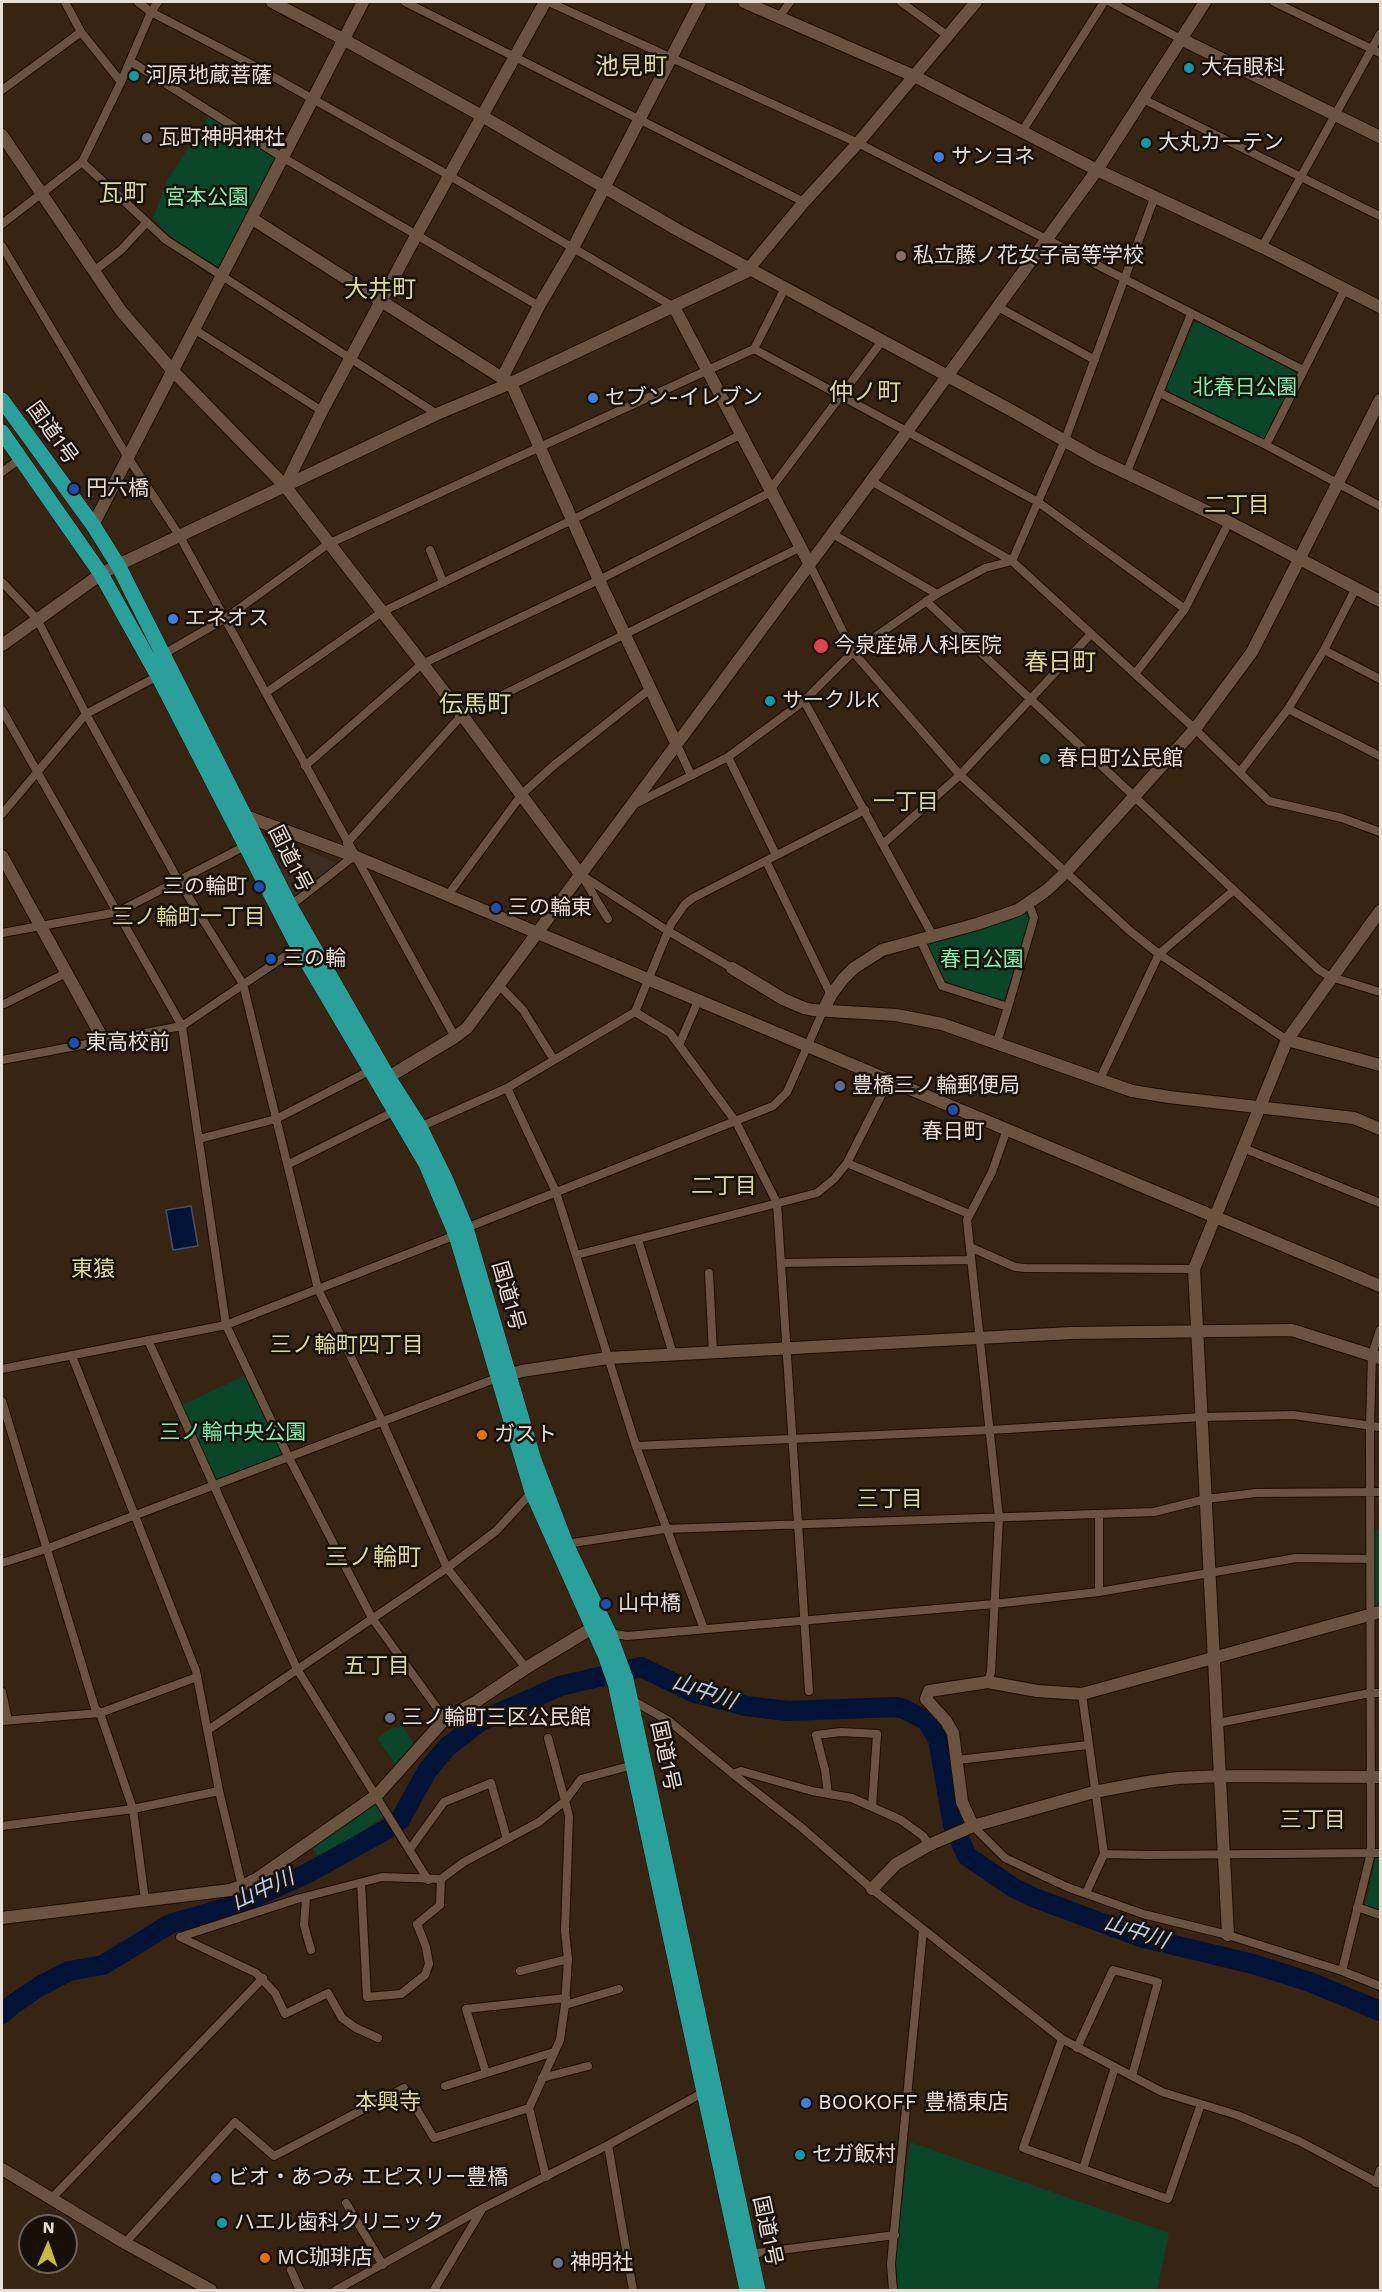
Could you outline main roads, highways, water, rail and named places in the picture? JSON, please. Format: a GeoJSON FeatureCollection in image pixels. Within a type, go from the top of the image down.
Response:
{"type":"FeatureCollection","features":[{"type":"Feature","properties":{"kind":"highway","name":"国道1号"},"geometry":{"type":"LineString","coordinates":[[2,400],[93,525],[118,564],[164,654],[236,814],[245,846],[383,1081],[395,1111],[426,1164],[461,1232]]}},
{"type":"Feature","properties":{"kind":"highway","name":"国道1号"},"geometry":{"type":"LineString","coordinates":[[2,432],[101,574],[290,906],[303,943],[370,1070],[383,1081],[420,1127],[445,1178],[503,1377],[532,1492],[592,1628],[611,1655],[621,1681],[758,2290]]}},
{"type":"Feature","properties":{"kind":"highway","name":"国道1号"},"geometry":{"type":"LineString","coordinates":[[503,1377],[566,1544],[609,1633],[611,1655]]}},
{"type":"Feature","properties":{"kind":"highway","name":"国道1号"},"geometry":{"type":"LineString","coordinates":[[626,1700],[633,1766],[747,2290]]}},
{"type":"Feature","properties":{"kind":"water"},"geometry":{"type":"Polygon","coordinates":[[[191,1206],[198,1246],[173,1250],[166,1210],[191,1206]]]}},
{"type":"Feature","properties":{"kind":"waterway","name":"山中川"},"geometry":{"type":"LineString","coordinates":[[2,2014],[40,1986],[69,1971],[103,1965],[170,1924],[242,1903],[308,1873],[389,1828],[400,1820],[427,1771],[447,1747],[481,1721],[560,1686],[641,1667],[695,1693],[746,1706],[788,1711],[896,1707],[904,1709],[927,1721],[938,1739],[953,1825],[967,1856],[1014,1888],[1140,1937],[1253,1964],[1310,1982],[1380,2011]]}},
{"type":"Feature","properties":{"kind":"place","name":"大石眼科"},"geometry":{"type":"Point","coordinates":[1189,68]}},
{"type":"Feature","properties":{"kind":"place","name":"河原地蔵菩薩"},"geometry":{"type":"Point","coordinates":[134,76]}},
{"type":"Feature","properties":{"kind":"place","name":"瓦町神明神社"},"geometry":{"type":"Point","coordinates":[147,138]}},
{"type":"Feature","properties":{"kind":"place","name":"大丸カーテン"},"geometry":{"type":"Point","coordinates":[1146,143]}},
{"type":"Feature","properties":{"kind":"place","name":"サンヨネ"},"geometry":{"type":"Point","coordinates":[939,157]}},
{"type":"Feature","properties":{"kind":"place","name":"私立藤ノ花女子高等学校"},"geometry":{"type":"Point","coordinates":[901,256]}},
{"type":"Feature","properties":{"kind":"place","name":"セブン-イレブン"},"geometry":{"type":"Point","coordinates":[593,398]}},
{"type":"Feature","properties":{"kind":"place","name":"円六橋"},"geometry":{"type":"Point","coordinates":[74,489]}},
{"type":"Feature","properties":{"kind":"place","name":"エネオス"},"geometry":{"type":"Point","coordinates":[173,619]}},
{"type":"Feature","properties":{"kind":"place","name":"今泉産婦人科医院"},"geometry":{"type":"Point","coordinates":[821,646]}},
{"type":"Feature","properties":{"kind":"place","name":"サークルK"},"geometry":{"type":"Point","coordinates":[770,701]}},
{"type":"Feature","properties":{"kind":"place","name":"春日町公民館"},"geometry":{"type":"Point","coordinates":[1045,759]}},
{"type":"Feature","properties":{"kind":"place","name":"三の輪町"},"geometry":{"type":"Point","coordinates":[259,887]}},
{"type":"Feature","properties":{"kind":"place","name":"三の輪東"},"geometry":{"type":"Point","coordinates":[496,908]}},
{"type":"Feature","properties":{"kind":"place","name":"三の輪"},"geometry":{"type":"Point","coordinates":[271,959]}},
{"type":"Feature","properties":{"kind":"place","name":"東高校前"},"geometry":{"type":"Point","coordinates":[74,1043]}},
{"type":"Feature","properties":{"kind":"place","name":"豊橋三ノ輪郵便局"},"geometry":{"type":"Point","coordinates":[840,1086]}},
{"type":"Feature","properties":{"kind":"place","name":"春日町"},"geometry":{"type":"Point","coordinates":[953,1110]}},
{"type":"Feature","properties":{"kind":"place","name":"ガスト"},"geometry":{"type":"Point","coordinates":[482,1435]}},
{"type":"Feature","properties":{"kind":"place","name":"山中橋"},"geometry":{"type":"Point","coordinates":[606,1604]}},
{"type":"Feature","properties":{"kind":"place","name":"三ノ輪町三区公民館"},"geometry":{"type":"Point","coordinates":[390,1718]}},
{"type":"Feature","properties":{"kind":"place","name":"BOOKOFF 豊橋東店"},"geometry":{"type":"Point","coordinates":[806,2103]}},
{"type":"Feature","properties":{"kind":"place","name":"セガ飯村"},"geometry":{"type":"Point","coordinates":[800,2155]}},
{"type":"Feature","properties":{"kind":"place","name":"ビオ・あつみ エピスリー豊橋"},"geometry":{"type":"Point","coordinates":[216,2178]}},
{"type":"Feature","properties":{"kind":"place","name":"ハエル歯科クリニック"},"geometry":{"type":"Point","coordinates":[222,2223]}},
{"type":"Feature","properties":{"kind":"place","name":"MC珈琲店"},"geometry":{"type":"Point","coordinates":[265,2258]}},
{"type":"Feature","properties":{"kind":"place","name":"神明社"},"geometry":{"type":"Point","coordinates":[558,2263]}},
{"type":"Feature","properties":{"kind":"district","name":"池見町"},"geometry":{"type":"Point","coordinates":[631,67]}},
{"type":"Feature","properties":{"kind":"district","name":"瓦町"},"geometry":{"type":"Point","coordinates":[123,194]}},
{"type":"Feature","properties":{"kind":"district","name":"大井町"},"geometry":{"type":"Point","coordinates":[380,290]}},
{"type":"Feature","properties":{"kind":"district","name":"仲ノ町"},"geometry":{"type":"Point","coordinates":[865,393]}},
{"type":"Feature","properties":{"kind":"district","name":"二丁目"},"geometry":{"type":"Point","coordinates":[1237,506]}},
{"type":"Feature","properties":{"kind":"district","name":"春日町"},"geometry":{"type":"Point","coordinates":[1060,663]}},
{"type":"Feature","properties":{"kind":"district","name":"伝馬町"},"geometry":{"type":"Point","coordinates":[475,705]}},
{"type":"Feature","properties":{"kind":"district","name":"一丁目"},"geometry":{"type":"Point","coordinates":[906,803]}},
{"type":"Feature","properties":{"kind":"district","name":"三ノ輪町一丁目"},"geometry":{"type":"Point","coordinates":[189,918]}},
{"type":"Feature","properties":{"kind":"district","name":"二丁目"},"geometry":{"type":"Point","coordinates":[724,1187]}},
{"type":"Feature","properties":{"kind":"district","name":"東猿"},"geometry":{"type":"Point","coordinates":[93,1270]}},
{"type":"Feature","properties":{"kind":"district","name":"三ノ輪町四丁目"},"geometry":{"type":"Point","coordinates":[347,1346]}},
{"type":"Feature","properties":{"kind":"district","name":"三丁目"},"geometry":{"type":"Point","coordinates":[890,1500]}},
{"type":"Feature","properties":{"kind":"district","name":"三ノ輪町"},"geometry":{"type":"Point","coordinates":[373,1558]}},
{"type":"Feature","properties":{"kind":"district","name":"五丁目"},"geometry":{"type":"Point","coordinates":[377,1667]}},
{"type":"Feature","properties":{"kind":"district","name":"三丁目"},"geometry":{"type":"Point","coordinates":[1313,1821]}},
{"type":"Feature","properties":{"kind":"district","name":"本興寺"},"geometry":{"type":"Point","coordinates":[388,2103]}},
{"type":"Feature","properties":{"kind":"park label","name":"宮本公園"},"geometry":{"type":"Point","coordinates":[207,198]}},
{"type":"Feature","properties":{"kind":"park label","name":"北春日公園"},"geometry":{"type":"Point","coordinates":[1245,388]}},
{"type":"Feature","properties":{"kind":"park label","name":"春日公園"},"geometry":{"type":"Point","coordinates":[982,960]}},
{"type":"Feature","properties":{"kind":"park label","name":"三ノ輪中央公園"},"geometry":{"type":"Point","coordinates":[233,1433]}}]}
